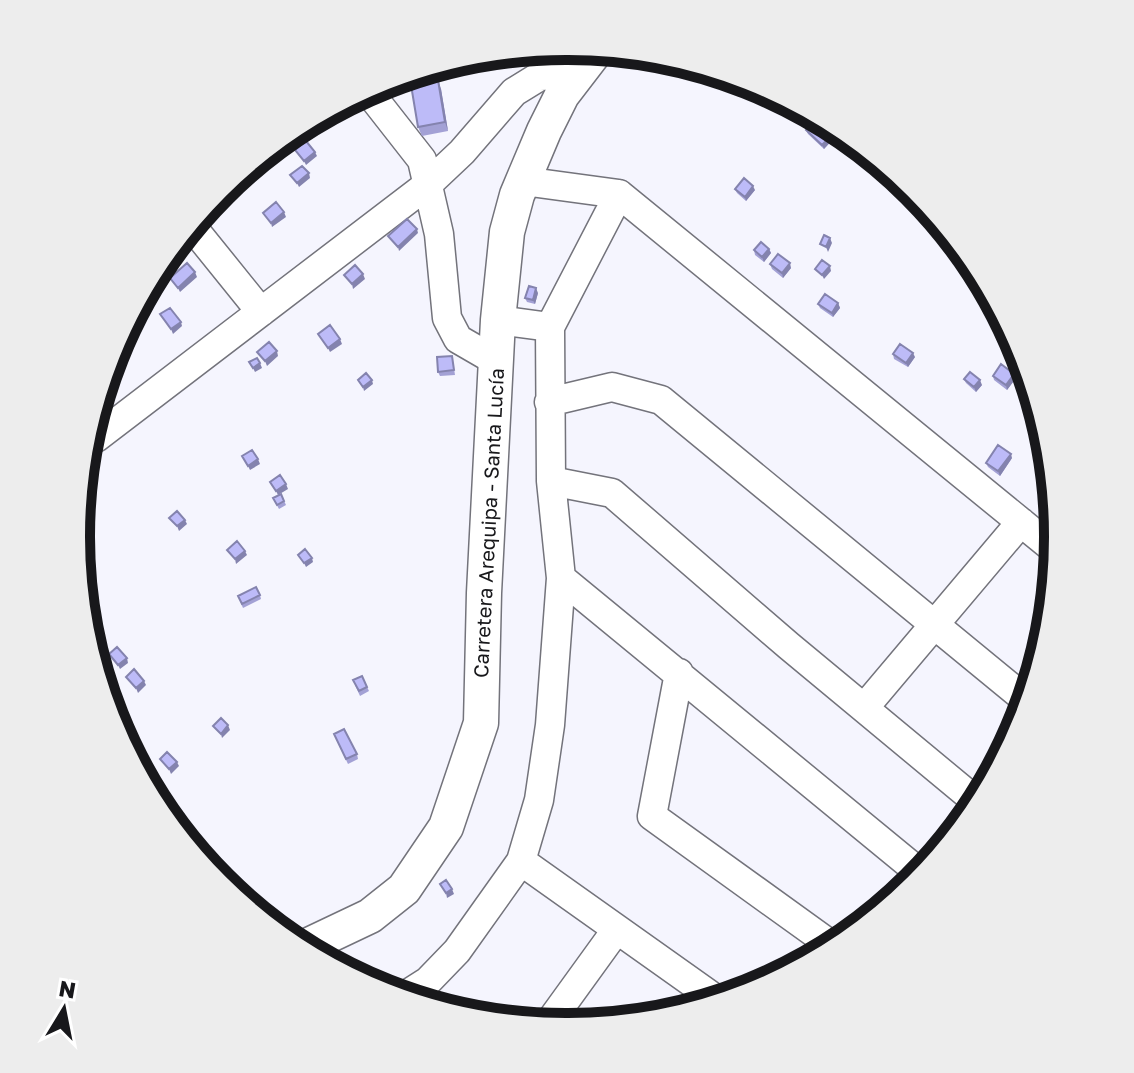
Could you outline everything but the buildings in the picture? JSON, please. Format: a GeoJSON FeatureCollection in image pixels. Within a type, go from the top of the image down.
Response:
{"type":"FeatureCollection","features":[{"type":"Feature","properties":{"kind":"main road","name":"Carretera Arequipa - Santa Lucía"},"geometry":{"type":"LineString","coordinates":[[316,941],[370,916],[404,889],[446,827],[481,723],[484,593],[498,320],[507,232],[523,181],[562,95],[586,63]]}},
{"type":"Feature","properties":{"kind":"street"},"geometry":{"type":"LineString","coordinates":[[102,433],[427,185],[462,152],[514,92],[540,76],[586,63]]}},
{"type":"Feature","properties":{"kind":"street"},"geometry":{"type":"LineString","coordinates":[[375,100],[422,160],[439,234],[447,318],[458,339],[496,361]]}},
{"type":"Feature","properties":{"kind":"street"},"geometry":{"type":"LineString","coordinates":[[523,181],[619,194],[1044,541]]}},
{"type":"Feature","properties":{"kind":"street"},"geometry":{"type":"LineString","coordinates":[[416,989],[428,981],[457,951],[521,861],[539,800],[550,725],[561,578],[551,481],[550,327],[619,194]]}},
{"type":"Feature","properties":{"kind":"street"},"geometry":{"type":"LineString","coordinates":[[199,235],[261,312]]}},
{"type":"Feature","properties":{"kind":"street"},"geometry":{"type":"LineString","coordinates":[[498,320],[550,327]]}},
{"type":"Feature","properties":{"kind":"street"},"geometry":{"type":"LineString","coordinates":[[549,402],[612,387],[661,400],[1017,692]]}},
{"type":"Feature","properties":{"kind":"street"},"geometry":{"type":"LineString","coordinates":[[551,481],[612,493],[968,794]]}},
{"type":"Feature","properties":{"kind":"street"},"geometry":{"type":"LineString","coordinates":[[864,708],[1021,522]]}},
{"type":"Feature","properties":{"kind":"street"},"geometry":{"type":"LineString","coordinates":[[561,578],[911,866]]}},
{"type":"Feature","properties":{"kind":"street"},"geometry":{"type":"LineString","coordinates":[[679,673],[652,816],[822,939]]}},
{"type":"Feature","properties":{"kind":"street"},"geometry":{"type":"LineString","coordinates":[[521,861],[706,992]]}},
{"type":"Feature","properties":{"kind":"street"},"geometry":{"type":"LineString","coordinates":[[556,1013],[617,929]]}}]}
